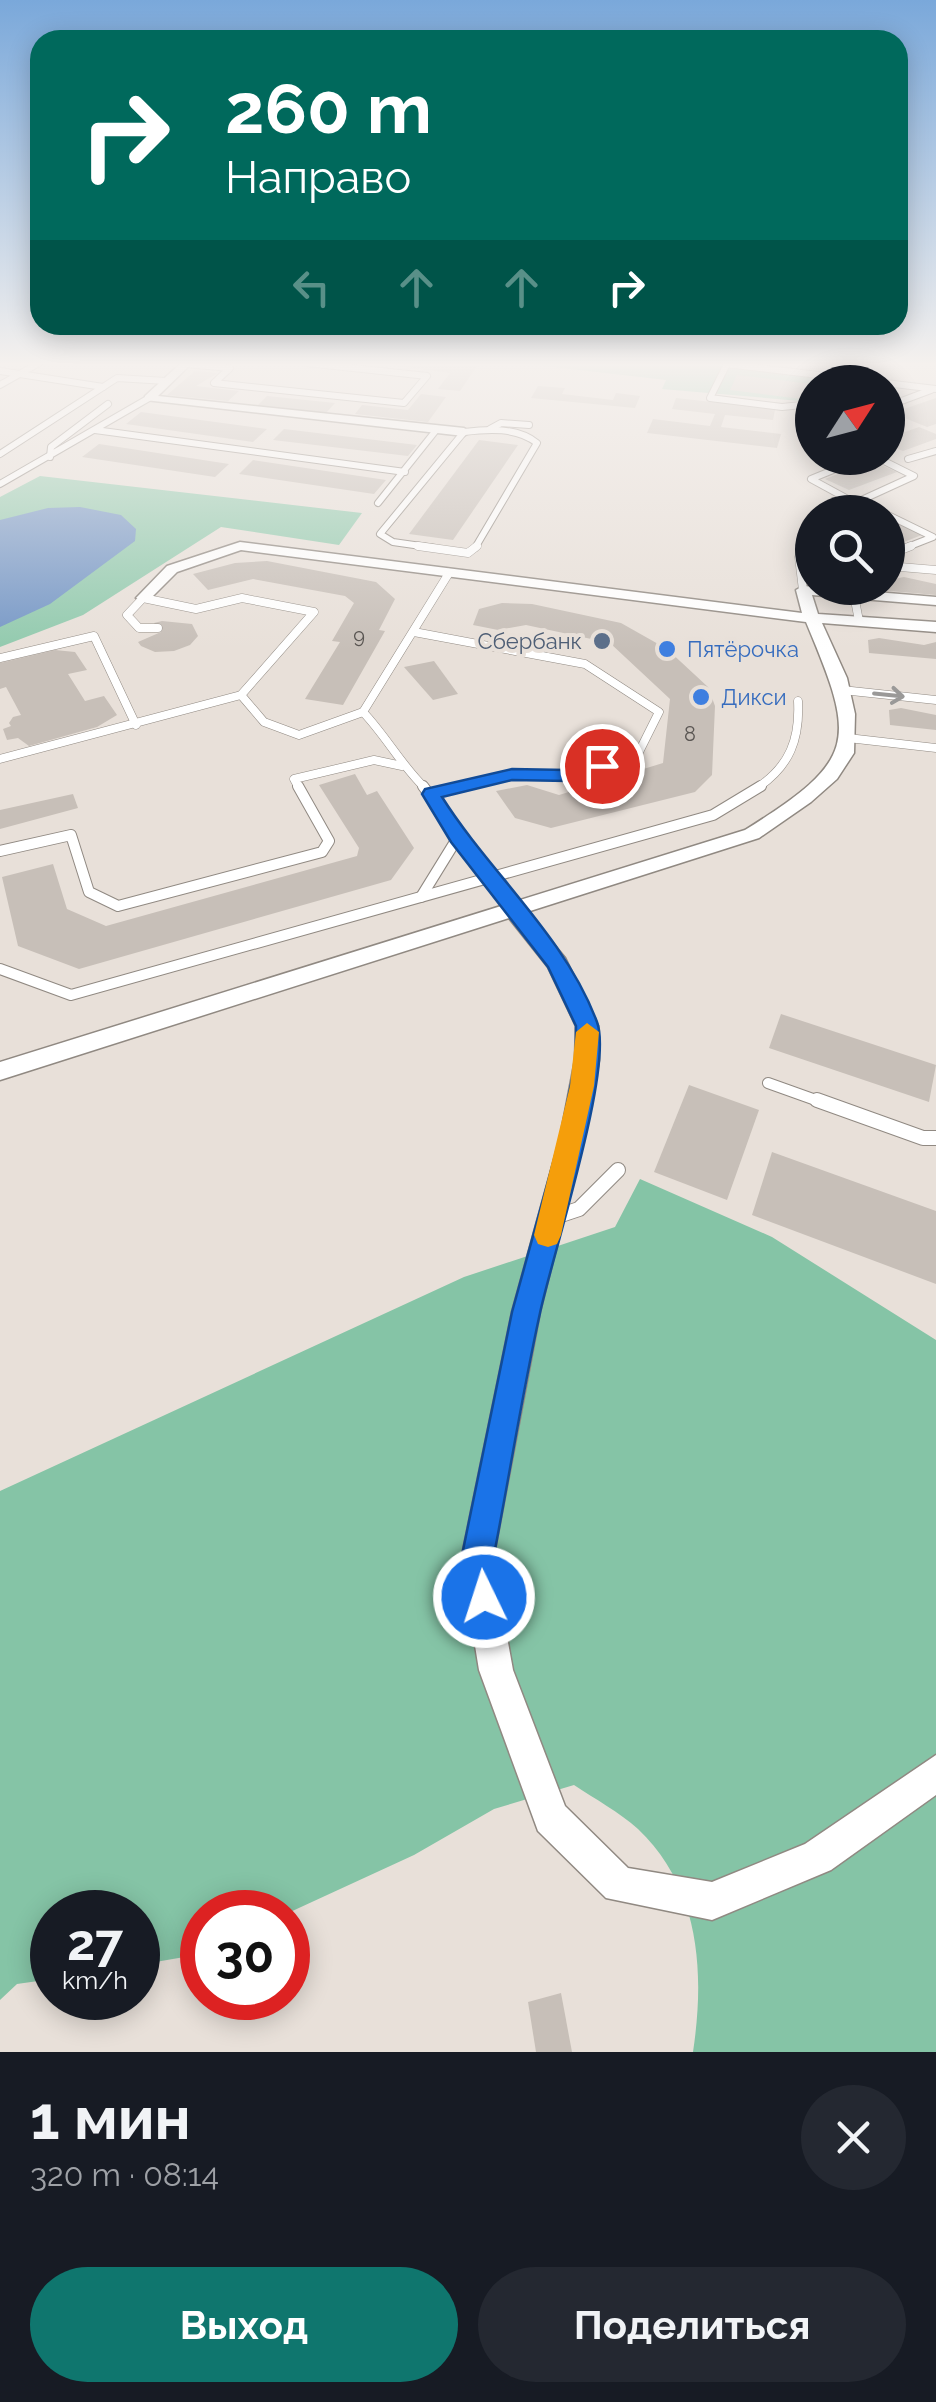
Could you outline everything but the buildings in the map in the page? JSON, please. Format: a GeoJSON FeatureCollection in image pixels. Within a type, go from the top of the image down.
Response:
{"type":"FeatureCollection","features":[{"type":"Feature","properties":{"kind":"street"},"geometry":{"type":"LineString","coordinates":[[142,598],[172,569],[240,546],[810,618],[936,627]]}},
{"type":"Feature","properties":{"kind":"street"},"geometry":{"type":"LineString","coordinates":[[905,599],[936,601]]}},
{"type":"Feature","properties":{"kind":"street"},"geometry":{"type":"LineString","coordinates":[[0,1071],[752,834],[825,780],[844,758],[848,738],[842,690],[807,605]]}},
{"type":"Feature","properties":{"kind":"street"},"geometry":{"type":"LineString","coordinates":[[514,910],[557,963],[587,1026],[587,1060],[552,1218],[526,1312],[477,1560],[496,1670],[551,1818],[619,1885],[712,1901],[818,1857],[936,1773]]}},
{"type":"Feature","properties":{"kind":"lane"},"geometry":{"type":"LineString","coordinates":[[0,484],[47,459]]}},
{"type":"Feature","properties":{"kind":"lane"},"geometry":{"type":"LineString","coordinates":[[307,459],[405,472]]}},
{"type":"Feature","properties":{"kind":"lane"},"geometry":{"type":"LineString","coordinates":[[378,503],[415,459]]}},
{"type":"Feature","properties":{"kind":"lane"},"geometry":{"type":"LineString","coordinates":[[442,459],[380,534],[393,542],[468,553],[476,547],[527,459]]}},
{"type":"Feature","properties":{"kind":"lane"},"geometry":{"type":"LineString","coordinates":[[872,495],[914,476],[905,472]]}},
{"type":"Feature","properties":{"kind":"lane"},"geometry":{"type":"LineString","coordinates":[[820,475],[811,479],[842,495]]}},
{"type":"Feature","properties":{"kind":"lane"},"geometry":{"type":"LineString","coordinates":[[905,524],[933,537],[905,548]]}},
{"type":"Feature","properties":{"kind":"lane"},"geometry":{"type":"LineString","coordinates":[[905,567],[936,570]]}},
{"type":"Feature","properties":{"kind":"lane"},"geometry":{"type":"LineString","coordinates":[[241,696],[264,722],[299,734],[363,712],[449,573]]}},
{"type":"Feature","properties":{"kind":"lane"},"geometry":{"type":"LineString","coordinates":[[0,759],[241,696],[314,612],[242,598],[196,609],[142,598],[127,615],[139,628],[158,628]]}},
{"type":"Feature","properties":{"kind":"lane"},"geometry":{"type":"LineString","coordinates":[[856,605],[859,622]]}},
{"type":"Feature","properties":{"kind":"lane"},"geometry":{"type":"LineString","coordinates":[[414,632],[585,664],[659,712],[637,756],[568,776],[512,774],[431,794]]}},
{"type":"Feature","properties":{"kind":"lane"},"geometry":{"type":"LineString","coordinates":[[0,658],[94,636],[136,725]]}},
{"type":"Feature","properties":{"kind":"lane"},"geometry":{"type":"LineString","coordinates":[[842,690],[936,700]]}},
{"type":"Feature","properties":{"kind":"lane"},"geometry":{"type":"LineString","coordinates":[[0,969],[71,995],[714,815],[752,793],[792,759],[801,722],[798,702]]}},
{"type":"Feature","properties":{"kind":"lane"},"geometry":{"type":"LineString","coordinates":[[363,712],[384,734],[402,766],[431,794],[458,837],[514,910]]}},
{"type":"Feature","properties":{"kind":"lane"},"geometry":{"type":"LineString","coordinates":[[848,738],[936,748]]}},
{"type":"Feature","properties":{"kind":"lane"},"geometry":{"type":"LineString","coordinates":[[0,851],[70,835],[89,892],[118,906],[322,852],[329,841],[294,779],[374,760],[402,766]]}},
{"type":"Feature","properties":{"kind":"lane"},"geometry":{"type":"LineString","coordinates":[[421,897],[458,837]]}},
{"type":"Feature","properties":{"kind":"lane"},"geometry":{"type":"LineString","coordinates":[[768,1083],[923,1138],[936,1138]]}},
{"type":"Feature","properties":{"kind":"lane"},"geometry":{"type":"LineString","coordinates":[[552,1218],[578,1209],[618,1170]]}},
{"type":"Feature","properties":{"kind":"green space"},"geometry":{"type":"Polygon","coordinates":[[[40,476],[362,513],[339,545],[221,527],[83,615],[0,647],[0,497],[40,476]]]}},
{"type":"Feature","properties":{"kind":"green space"},"geometry":{"type":"Polygon","coordinates":[[[640,1179],[772,1237],[936,1340],[936,2052],[693,2052],[697,1962],[686,1904],[674,1877],[638,1829],[574,1785],[494,1809],[414,1855],[310,1903],[310,1890],[180,1890],[180,1958],[160,1961],[160,1890],[30,1890],[30,1982],[17,1984],[0,2000],[0,1491],[464,1277],[615,1227],[640,1179]]]}},
{"type":"Feature","properties":{"kind":"water"},"geometry":{"type":"Polygon","coordinates":[[[80,507],[121,515],[136,529],[135,541],[50,604],[0,627],[0,520],[48,508],[80,507]]]}},
{"type":"Feature","properties":{"kind":"slow traffic"},"geometry":{"type":"LineString","coordinates":[[548,1235],[587,1060],[587,1032]]}},
{"type":"Feature","properties":{"kind":"place","name":"Сбербанк"},"geometry":{"type":"Point","coordinates":[602,641]}},
{"type":"Feature","properties":{"kind":"place","name":"Пятёрочка"},"geometry":{"type":"Point","coordinates":[667,649]}},
{"type":"Feature","properties":{"kind":"place","name":"Дикси"},"geometry":{"type":"Point","coordinates":[701,697]}},
{"type":"Feature","properties":{"kind":"route"},"geometry":{"type":"LineString","coordinates":[[484,1597],[477,1560],[526,1312],[572,1138],[587,1060],[587,1026],[557,963],[487,876],[431,794],[512,774],[568,776],[602,766]]}}]}
